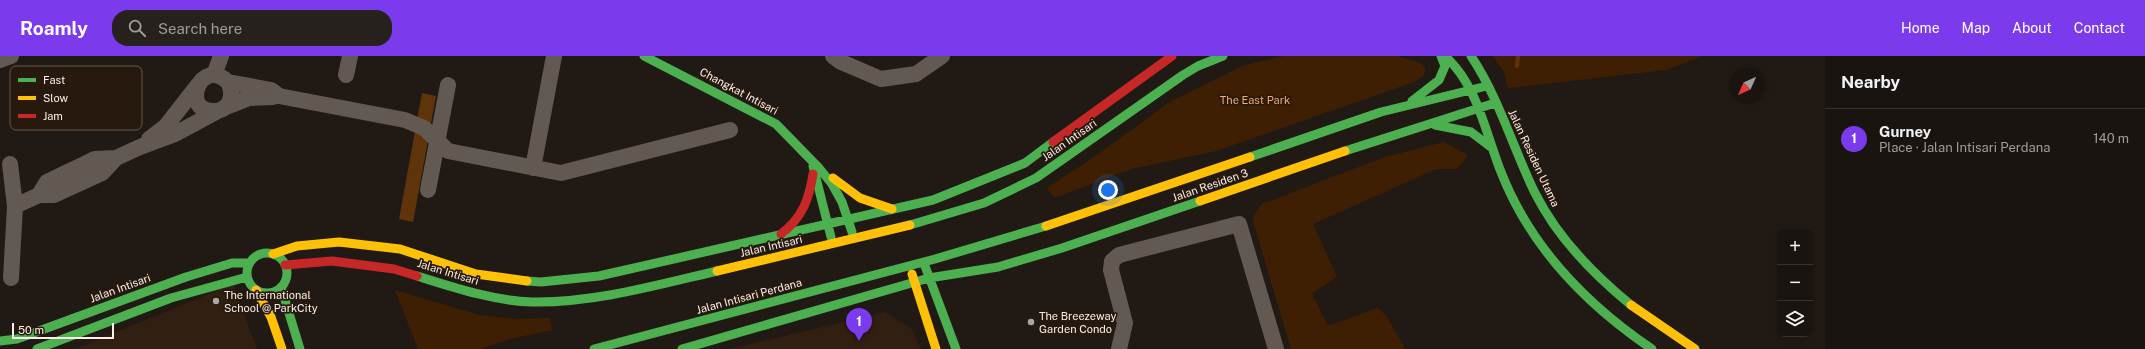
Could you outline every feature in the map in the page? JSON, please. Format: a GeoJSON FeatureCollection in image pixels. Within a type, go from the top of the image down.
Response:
{"type":"FeatureCollection","features":[{"type":"Feature","properties":{"kind":"street"},"geometry":{"type":"LineString","coordinates":[[0,60],[11,56]]}},
{"type":"Feature","properties":{"kind":"street"},"geometry":{"type":"LineString","coordinates":[[198,84],[196,96],[200,106],[210,111],[221,109],[232,98],[231,87],[221,78],[221,56]]}},
{"type":"Feature","properties":{"kind":"street"},"geometry":{"type":"LineString","coordinates":[[346,75],[350,56]]}},
{"type":"Feature","properties":{"kind":"street"},"geometry":{"type":"LineString","coordinates":[[533,168],[554,56]]}},
{"type":"Feature","properties":{"kind":"street","name":"Changkat Intisari"},"geometry":{"type":"LineString","coordinates":[[644,56],[770,119],[786,131],[834,186],[849,219],[853,239]]}},
{"type":"Feature","properties":{"kind":"street"},"geometry":{"type":"LineString","coordinates":[[833,56],[841,62],[881,79],[916,74],[942,56]]}},
{"type":"Feature","properties":{"kind":"street","name":"Jalan Intisari"},"geometry":{"type":"LineString","coordinates":[[274,254],[297,246],[339,242],[400,250],[476,274],[541,282],[599,276],[711,249],[778,236],[933,200],[981,182],[1025,163],[1172,56]]}},
{"type":"Feature","properties":{"kind":"street","name":"Jalan Intisari"},"geometry":{"type":"LineString","coordinates":[[285,266],[332,261],[394,269],[484,296],[531,302],[578,300],[642,288],[833,244],[929,220],[984,203],[1036,178],[1183,75],[1198,66],[1223,56]]}},
{"type":"Feature","properties":{"kind":"street"},"geometry":{"type":"LineString","coordinates":[[1409,103],[1438,80],[1445,66],[1441,56]]}},
{"type":"Feature","properties":{"kind":"street"},"geometry":{"type":"LineString","coordinates":[[1445,56],[1459,70],[1479,110],[1506,184],[1544,248],[1571,280],[1604,312],[1652,349]]}},
{"type":"Feature","properties":{"kind":"street"},"geometry":{"type":"LineString","coordinates":[[1471,56],[1487,86]]}},
{"type":"Feature","properties":{"kind":"street"},"geometry":{"type":"LineString","coordinates":[[140,147],[166,126],[204,77],[221,78],[271,90],[279,96]]}},
{"type":"Feature","properties":{"kind":"street"},"geometry":{"type":"LineString","coordinates":[[428,190],[448,86]]}},
{"type":"Feature","properties":{"kind":"street","name":"Jalan Residen 3"},"geometry":{"type":"LineString","coordinates":[[909,265],[1054,224],[1409,103],[1487,86]]}},
{"type":"Feature","properties":{"kind":"street","name":"Jalan Residen Utama"},"geometry":{"type":"LineString","coordinates":[[1487,86],[1542,206],[1561,234],[1582,259],[1628,303],[1695,349]]}},
{"type":"Feature","properties":{"kind":"street"},"geometry":{"type":"LineString","coordinates":[[15,206],[39,195],[47,182],[95,159],[116,158],[175,134],[221,109],[249,98],[270,98],[279,96],[404,120],[424,128],[448,151],[560,173],[730,130]]}},
{"type":"Feature","properties":{"kind":"street","name":"Jalan Residen 3"},"geometry":{"type":"LineString","coordinates":[[915,283],[929,278],[980,270],[1062,248],[1428,123],[1479,110],[1495,102]]}},
{"type":"Feature","properties":{"kind":"street"},"geometry":{"type":"LineString","coordinates":[[1428,123],[1471,132],[1492,148]]}},
{"type":"Feature","properties":{"kind":"street"},"geometry":{"type":"LineString","coordinates":[[10,164],[15,206],[11,278]]}},
{"type":"Feature","properties":{"kind":"street"},"geometry":{"type":"LineString","coordinates":[[778,236],[794,225],[802,216],[810,196],[815,165],[853,195],[872,205],[893,209]]}},
{"type":"Feature","properties":{"kind":"street","name":"Changkat Intisari"},"geometry":{"type":"LineString","coordinates":[[815,165],[833,244]]}},
{"type":"Feature","properties":{"kind":"street"},"geometry":{"type":"LineString","coordinates":[[1119,349],[1125,323],[1111,270],[1112,261],[1119,254],[1239,224],[1276,349]]}},
{"type":"Feature","properties":{"kind":"street"},"geometry":{"type":"LineString","coordinates":[[256,290],[269,293],[281,287],[285,281],[285,266],[274,254],[260,254],[249,263],[247,276],[250,284],[256,290],[271,316],[282,349]]}},
{"type":"Feature","properties":{"kind":"street"},"geometry":{"type":"LineString","coordinates":[[924,261],[956,349]]}},
{"type":"Feature","properties":{"kind":"street","name":"Jalan Intisari"},"geometry":{"type":"LineString","coordinates":[[0,341],[17,339],[186,277],[232,263],[249,263]]}},
{"type":"Feature","properties":{"kind":"street"},"geometry":{"type":"LineString","coordinates":[[909,265],[936,349]]}},
{"type":"Feature","properties":{"kind":"street","name":"Jalan Intisari Perdana"},"geometry":{"type":"LineString","coordinates":[[594,349],[909,265]]}},
{"type":"Feature","properties":{"kind":"street"},"geometry":{"type":"LineString","coordinates":[[960,284],[980,270]]}},
{"type":"Feature","properties":{"kind":"street"},"geometry":{"type":"LineString","coordinates":[[37,349],[178,296],[247,276]]}},
{"type":"Feature","properties":{"kind":"street"},"geometry":{"type":"LineString","coordinates":[[682,349],[915,283]]}},
{"type":"Feature","properties":{"kind":"street"},"geometry":{"type":"LineString","coordinates":[[281,287],[300,349]]}},
{"type":"Feature","properties":{"kind":"street"},"geometry":{"type":"LineString","coordinates":[[877,294],[893,297]]}},
{"type":"Feature","properties":{"kind":"street"},"geometry":{"type":"LineString","coordinates":[[943,315],[947,300]]}},
{"type":"Feature","properties":{"kind":"street"},"geometry":{"type":"LineString","coordinates":[[915,311],[928,327]]}},
{"type":"Feature","properties":{"kind":"shaded area"},"geometry":{"type":"Polygon","coordinates":[[[422,93],[436,96],[413,222],[399,219],[422,93]]]}},
{"type":"Feature","properties":{"kind":"shaded area","name":"The International School @ ParkCity"},"geometry":{"type":"Polygon","coordinates":[[[233,284],[257,349],[75,349],[233,284]]]}},
{"type":"Feature","properties":{"kind":"shaded area"},"geometry":{"type":"Polygon","coordinates":[[[885,312],[912,329],[921,349],[729,349],[885,312]]]}},
{"type":"Feature","properties":{"kind":"green space","name":"The East Park"},"geometry":{"type":"Polygon","coordinates":[[[1284,56],[1397,56],[1421,63],[1426,70],[1423,76],[1414,82],[1216,151],[1131,169],[1054,198],[1047,188],[1100,153],[1171,101],[1245,65],[1284,56]]]}},
{"type":"Feature","properties":{"kind":"green space"},"geometry":{"type":"Polygon","coordinates":[[[1493,56],[1702,56],[1666,70],[1508,88],[1504,72],[1493,56]]]}},
{"type":"Feature","properties":{"kind":"green space"},"geometry":{"type":"Polygon","coordinates":[[[1444,142],[1468,155],[1457,169],[1436,169],[1313,224],[1337,277],[1312,293],[1328,326],[1377,308],[1386,315],[1405,349],[1291,349],[1252,218],[1262,204],[1385,157],[1444,142]]]}},
{"type":"Feature","properties":{"kind":"green space"},"geometry":{"type":"Polygon","coordinates":[[[395,290],[479,315],[514,319],[550,318],[552,330],[509,339],[481,349],[418,349],[395,290]]]}},
{"type":"Feature","properties":{"kind":"waterway"},"geometry":{"type":"LineString","coordinates":[[1517,66],[1518,56]]}},
{"type":"Feature","properties":{"kind":"traffic: fast"},"geometry":{"type":"LineString","coordinates":[[644,56],[776,124],[819,168],[832,184],[842,202],[852,232]]}},
{"type":"Feature","properties":{"kind":"traffic: fast"},"geometry":{"type":"LineString","coordinates":[[910,225],[984,203],[1036,178],[1183,75],[1198,66],[1223,56]]}},
{"type":"Feature","properties":{"kind":"traffic: fast"},"geometry":{"type":"LineString","coordinates":[[1412,101],[1439,80],[1445,66],[1441,56]]}},
{"type":"Feature","properties":{"kind":"traffic: fast"},"geometry":{"type":"LineString","coordinates":[[1445,56],[1456,68],[1473,95],[1501,172],[1513,199],[1544,249],[1583,293],[1628,332],[1652,349]]}},
{"type":"Feature","properties":{"kind":"traffic: fast"},"geometry":{"type":"LineString","coordinates":[[1471,56],[1498,106],[1535,193],[1554,225],[1590,268],[1631,305]]}},
{"type":"Feature","properties":{"kind":"traffic: fast"},"geometry":{"type":"LineString","coordinates":[[1250,157],[1381,112],[1487,86]]}},
{"type":"Feature","properties":{"kind":"traffic: fast"},"geometry":{"type":"LineString","coordinates":[[1345,151],[1495,103]]}},
{"type":"Feature","properties":{"kind":"traffic: fast"},"geometry":{"type":"LineString","coordinates":[[1435,125],[1471,132],[1492,148]]}},
{"type":"Feature","properties":{"kind":"traffic: fast"},"geometry":{"type":"LineString","coordinates":[[527,281],[541,282],[599,276],[933,200],[1025,163],[1053,142]]}},
{"type":"Feature","properties":{"kind":"traffic: fast"},"geometry":{"type":"LineString","coordinates":[[813,166],[831,237]]}},
{"type":"Feature","properties":{"kind":"traffic: fast"},"geometry":{"type":"LineString","coordinates":[[682,349],[929,278],[998,267],[1062,248],[1200,201]]}},
{"type":"Feature","properties":{"kind":"traffic: fast"},"geometry":{"type":"LineString","coordinates":[[594,349],[935,259],[1046,226]]}},
{"type":"Feature","properties":{"kind":"traffic: fast"},"geometry":{"type":"LineString","coordinates":[[267,253],[275,255],[281,259],[285,265],[287,273],[285,281],[281,287],[275,291],[267,293],[259,291],[253,287],[249,281],[247,273],[249,265],[253,259],[259,255],[267,253]]}},
{"type":"Feature","properties":{"kind":"traffic: fast"},"geometry":{"type":"LineString","coordinates":[[0,341],[17,339],[186,277],[232,263],[249,263]]}},
{"type":"Feature","properties":{"kind":"traffic: fast"},"geometry":{"type":"LineString","coordinates":[[925,266],[956,349]]}},
{"type":"Feature","properties":{"kind":"traffic: fast"},"geometry":{"type":"LineString","coordinates":[[417,276],[459,289],[503,299],[532,302],[555,302],[579,300],[625,292],[717,271]]}},
{"type":"Feature","properties":{"kind":"traffic: fast"},"geometry":{"type":"LineString","coordinates":[[37,349],[171,298],[247,277]]}},
{"type":"Feature","properties":{"kind":"traffic: fast"},"geometry":{"type":"LineString","coordinates":[[281,287],[300,349]]}},
{"type":"Feature","properties":{"kind":"traffic: slow"},"geometry":{"type":"LineString","coordinates":[[1200,201],[1345,151]]}},
{"type":"Feature","properties":{"kind":"traffic: slow"},"geometry":{"type":"LineString","coordinates":[[1046,226],[1250,157]]}},
{"type":"Feature","properties":{"kind":"traffic: slow"},"geometry":{"type":"LineString","coordinates":[[833,178],[860,198],[892,209]]}},
{"type":"Feature","properties":{"kind":"traffic: slow"},"geometry":{"type":"LineString","coordinates":[[717,271],[910,225]]}},
{"type":"Feature","properties":{"kind":"traffic: slow"},"geometry":{"type":"LineString","coordinates":[[273,254],[297,246],[339,242],[400,249],[476,274],[527,281]]}},
{"type":"Feature","properties":{"kind":"traffic: slow"},"geometry":{"type":"LineString","coordinates":[[912,274],[936,349]]}},
{"type":"Feature","properties":{"kind":"traffic: slow"},"geometry":{"type":"LineString","coordinates":[[256,290],[271,317],[282,349]]}},
{"type":"Feature","properties":{"kind":"traffic: slow"},"geometry":{"type":"LineString","coordinates":[[1631,305],[1695,349]]}},
{"type":"Feature","properties":{"kind":"traffic: jam"},"geometry":{"type":"LineString","coordinates":[[1053,142],[1172,56]]}},
{"type":"Feature","properties":{"kind":"traffic: jam"},"geometry":{"type":"LineString","coordinates":[[781,234],[794,222],[803,208],[807,200],[813,174]]}},
{"type":"Feature","properties":{"kind":"traffic: jam"},"geometry":{"type":"LineString","coordinates":[[285,265],[332,261],[394,269],[417,276]]}},
{"type":"Feature","properties":{"kind":"place","name":"The International School @ ParkCity"},"geometry":{"type":"Point","coordinates":[216,301]}},
{"type":"Feature","properties":{"kind":"place","name":"The Breezeway Garden Condo"},"geometry":{"type":"Point","coordinates":[1031,322]}},
{"type":"Feature","properties":{"kind":"place","name":"Gurney"},"geometry":{"type":"Point","coordinates":[859,341]}}]}
